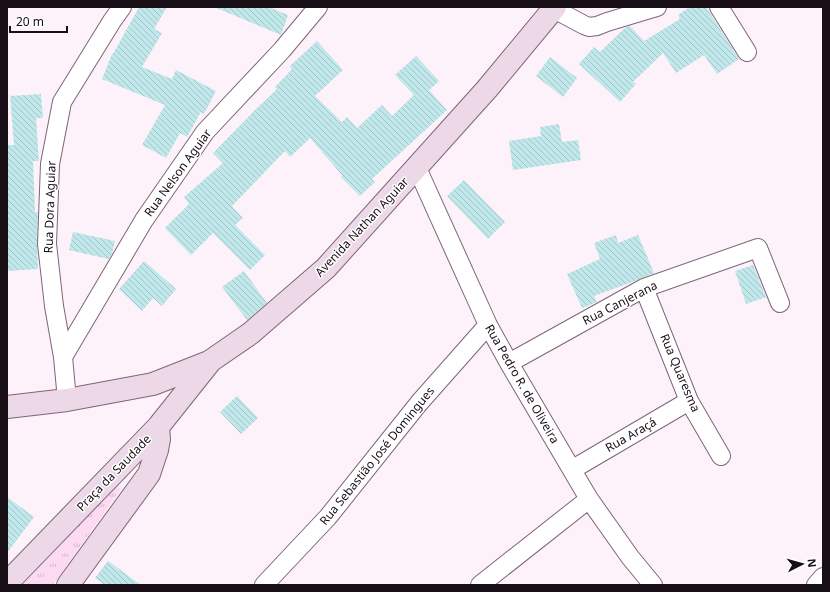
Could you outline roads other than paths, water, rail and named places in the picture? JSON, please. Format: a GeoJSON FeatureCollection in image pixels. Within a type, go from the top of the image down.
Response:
{"type":"FeatureCollection","features":[{"type":"Feature","properties":{"kind":"main road","name":"Avenida Nathan Aguiar"},"geometry":{"type":"LineString","coordinates":[[7,407],[67,400],[153,384],[209,362],[252,333],[326,268],[487,89],[554,8]]}},
{"type":"Feature","properties":{"kind":"main road"},"geometry":{"type":"LineString","coordinates":[[158,427],[209,362]]}},
{"type":"Feature","properties":{"kind":"main road","name":"Praça da Saudade"},"geometry":{"type":"LineString","coordinates":[[7,583],[158,427]]}},
{"type":"Feature","properties":{"kind":"main road","name":"Praça da Saudade"},"geometry":{"type":"LineString","coordinates":[[68,585],[149,474],[158,450],[158,427]]}},
{"type":"Feature","properties":{"kind":"street","name":"Rua Dora Aguiar"},"geometry":{"type":"LineString","coordinates":[[67,400],[63,357],[54,306],[47,244],[50,164],[62,102],[122,7]]}},
{"type":"Feature","properties":{"kind":"street","name":"Rua Nelson Aguiar"},"geometry":{"type":"LineString","coordinates":[[63,357],[144,220],[206,132],[282,50],[318,7]]}},
{"type":"Feature","properties":{"kind":"street"},"geometry":{"type":"LineString","coordinates":[[554,8],[589,27],[597,26],[656,7]]}},
{"type":"Feature","properties":{"kind":"street"},"geometry":{"type":"LineString","coordinates":[[719,7],[747,52]]}},
{"type":"Feature","properties":{"kind":"street","name":"Rua Pedro R. de Oliveira"},"geometry":{"type":"LineString","coordinates":[[416,168],[488,325],[509,363],[589,499],[630,557],[652,585]]}},
{"type":"Feature","properties":{"kind":"street","name":"Rua Canjerana"},"geometry":{"type":"LineString","coordinates":[[509,363],[644,288],[758,248],[780,304]]}},
{"type":"Feature","properties":{"kind":"street","name":"Rua Quaresma"},"geometry":{"type":"LineString","coordinates":[[644,288],[689,401],[721,456]]}},
{"type":"Feature","properties":{"kind":"street","name":"Rua Sebastião José Domingues"},"geometry":{"type":"LineString","coordinates":[[264,585],[328,517],[419,403],[488,325]]}},
{"type":"Feature","properties":{"kind":"street","name":"Rua Araçá"},"geometry":{"type":"LineString","coordinates":[[572,469],[689,401]]}},
{"type":"Feature","properties":{"kind":"street"},"geometry":{"type":"LineString","coordinates":[[480,585],[589,499]]}},
{"type":"Feature","properties":{"kind":"street"},"geometry":{"type":"LineString","coordinates":[[816,585],[823,577]]}}]}
